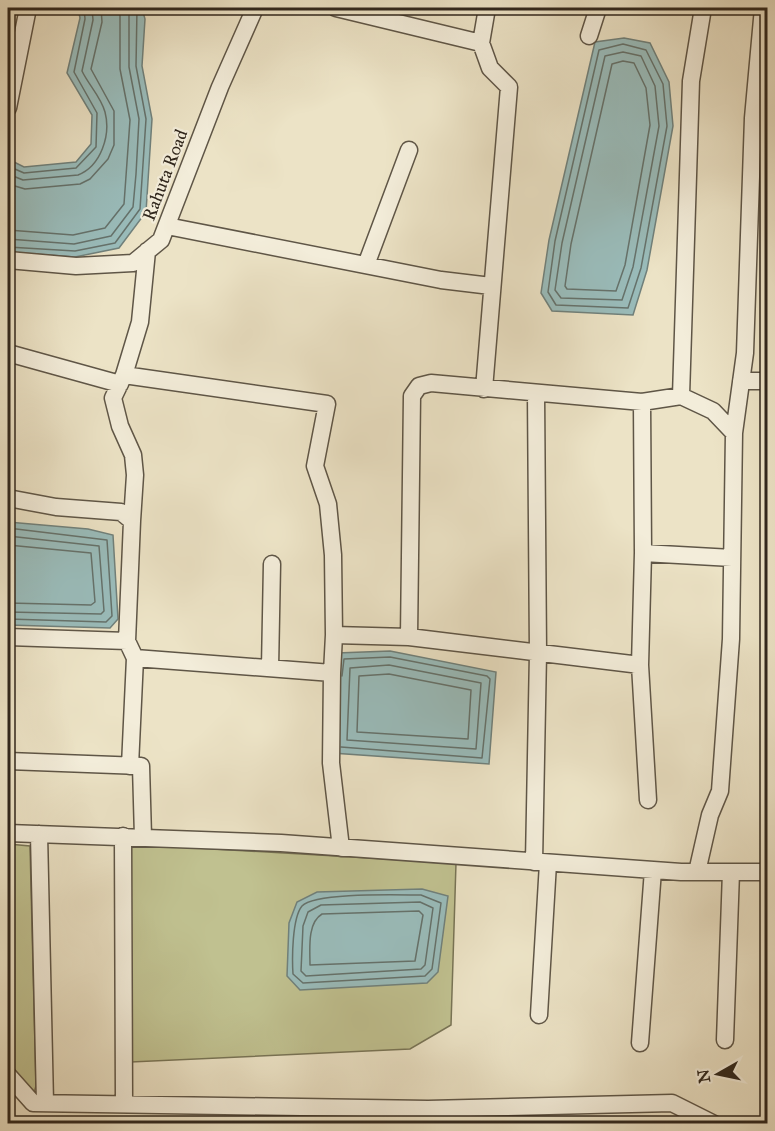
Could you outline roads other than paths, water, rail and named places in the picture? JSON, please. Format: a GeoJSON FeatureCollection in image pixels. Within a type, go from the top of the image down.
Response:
{"type":"FeatureCollection","features":[{"type":"Feature","properties":{"kind":"street"},"geometry":{"type":"LineString","coordinates":[[8,108],[28,8]]}},
{"type":"Feature","properties":{"kind":"street","name":"Rahuta Road"},"geometry":{"type":"LineString","coordinates":[[8,260],[76,266],[133,263],[161,240],[220,87],[255,8]]}},
{"type":"Feature","properties":{"kind":"street"},"geometry":{"type":"LineString","coordinates":[[336,8],[481,43]]}},
{"type":"Feature","properties":{"kind":"street"},"geometry":{"type":"LineString","coordinates":[[484,389],[508,87],[490,68],[481,43],[487,8]]}},
{"type":"Feature","properties":{"kind":"street"},"geometry":{"type":"LineString","coordinates":[[589,36],[598,8]]}},
{"type":"Feature","properties":{"kind":"street"},"geometry":{"type":"LineString","coordinates":[[681,396],[691,81],[703,8]]}},
{"type":"Feature","properties":{"kind":"street"},"geometry":{"type":"LineString","coordinates":[[698,872],[710,815],[720,791],[732,639],[734,433],[745,353],[753,118],[763,8]]}},
{"type":"Feature","properties":{"kind":"street"},"geometry":{"type":"LineString","coordinates":[[366,266],[409,150]]}},
{"type":"Feature","properties":{"kind":"street"},"geometry":{"type":"LineString","coordinates":[[167,226],[441,280],[491,286]]}},
{"type":"Feature","properties":{"kind":"street"},"geometry":{"type":"LineString","coordinates":[[130,766],[135,658],[127,641],[135,475],[134,455],[120,426],[113,398],[122,379],[140,322],[147,251]]}},
{"type":"Feature","properties":{"kind":"street"},"geometry":{"type":"LineString","coordinates":[[8,353],[122,379],[327,404],[315,466],[328,504],[333,555],[332,763],[341,848]]}},
{"type":"Feature","properties":{"kind":"street"},"geometry":{"type":"LineString","coordinates":[[741,381],[768,381]]}},
{"type":"Feature","properties":{"kind":"street"},"geometry":{"type":"LineString","coordinates":[[409,637],[412,396],[419,386],[431,383],[642,402],[681,396],[713,411],[734,433]]}},
{"type":"Feature","properties":{"kind":"street"},"geometry":{"type":"LineString","coordinates":[[536,393],[541,862],[539,1016]]}},
{"type":"Feature","properties":{"kind":"street"},"geometry":{"type":"LineString","coordinates":[[642,402],[643,553],[640,665],[648,800]]}},
{"type":"Feature","properties":{"kind":"street"},"geometry":{"type":"LineString","coordinates":[[8,498],[56,507],[121,512],[132,521]]}},
{"type":"Feature","properties":{"kind":"street"},"geometry":{"type":"LineString","coordinates":[[643,553],[732,558]]}},
{"type":"Feature","properties":{"kind":"street"},"geometry":{"type":"LineString","coordinates":[[270,668],[272,564]]}},
{"type":"Feature","properties":{"kind":"street"},"geometry":{"type":"LineString","coordinates":[[334,635],[409,637],[640,665]]}},
{"type":"Feature","properties":{"kind":"street"},"geometry":{"type":"LineString","coordinates":[[8,636],[127,641]]}},
{"type":"Feature","properties":{"kind":"street"},"geometry":{"type":"LineString","coordinates":[[135,658],[332,673]]}},
{"type":"Feature","properties":{"kind":"street"},"geometry":{"type":"LineString","coordinates":[[8,762],[141,766],[143,837]]}},
{"type":"Feature","properties":{"kind":"street"},"geometry":{"type":"LineString","coordinates":[[8,832],[341,848],[653,870],[768,872]]}},
{"type":"Feature","properties":{"kind":"street"},"geometry":{"type":"LineString","coordinates":[[39,834],[45,1103]]}},
{"type":"Feature","properties":{"kind":"street"},"geometry":{"type":"LineString","coordinates":[[123,836],[124,1104]]}},
{"type":"Feature","properties":{"kind":"street"},"geometry":{"type":"LineString","coordinates":[[640,1043],[653,870]]}},
{"type":"Feature","properties":{"kind":"street"},"geometry":{"type":"LineString","coordinates":[[725,1040],[731,872]]}},
{"type":"Feature","properties":{"kind":"street"},"geometry":{"type":"LineString","coordinates":[[8,1075],[33,1103],[428,1109],[672,1103],[714,1124]]}},
{"type":"Feature","properties":{"kind":"water"},"geometry":{"type":"Polygon","coordinates":[[[78,8],[142,8],[145,19],[142,66],[152,119],[146,212],[119,248],[75,257],[8,252],[8,159],[24,167],[76,162],[91,144],[92,115],[67,73],[80,18],[78,8]]]}},
{"type":"Feature","properties":{"kind":"water"},"geometry":{"type":"Polygon","coordinates":[[[624,38],[650,43],[669,82],[673,126],[647,270],[633,315],[552,311],[541,293],[549,240],[595,42],[624,38]]]}},
{"type":"Feature","properties":{"kind":"water"},"geometry":{"type":"Polygon","coordinates":[[[8,522],[88,529],[113,535],[118,619],[110,628],[8,625],[8,522]]]}},
{"type":"Feature","properties":{"kind":"water"},"geometry":{"type":"Polygon","coordinates":[[[390,651],[496,672],[489,764],[332,753],[337,653],[390,651]]]}},
{"type":"Feature","properties":{"kind":"water"},"geometry":{"type":"Polygon","coordinates":[[[422,889],[448,896],[438,972],[427,983],[300,990],[287,976],[289,923],[297,902],[317,892],[422,889]]]}}]}
